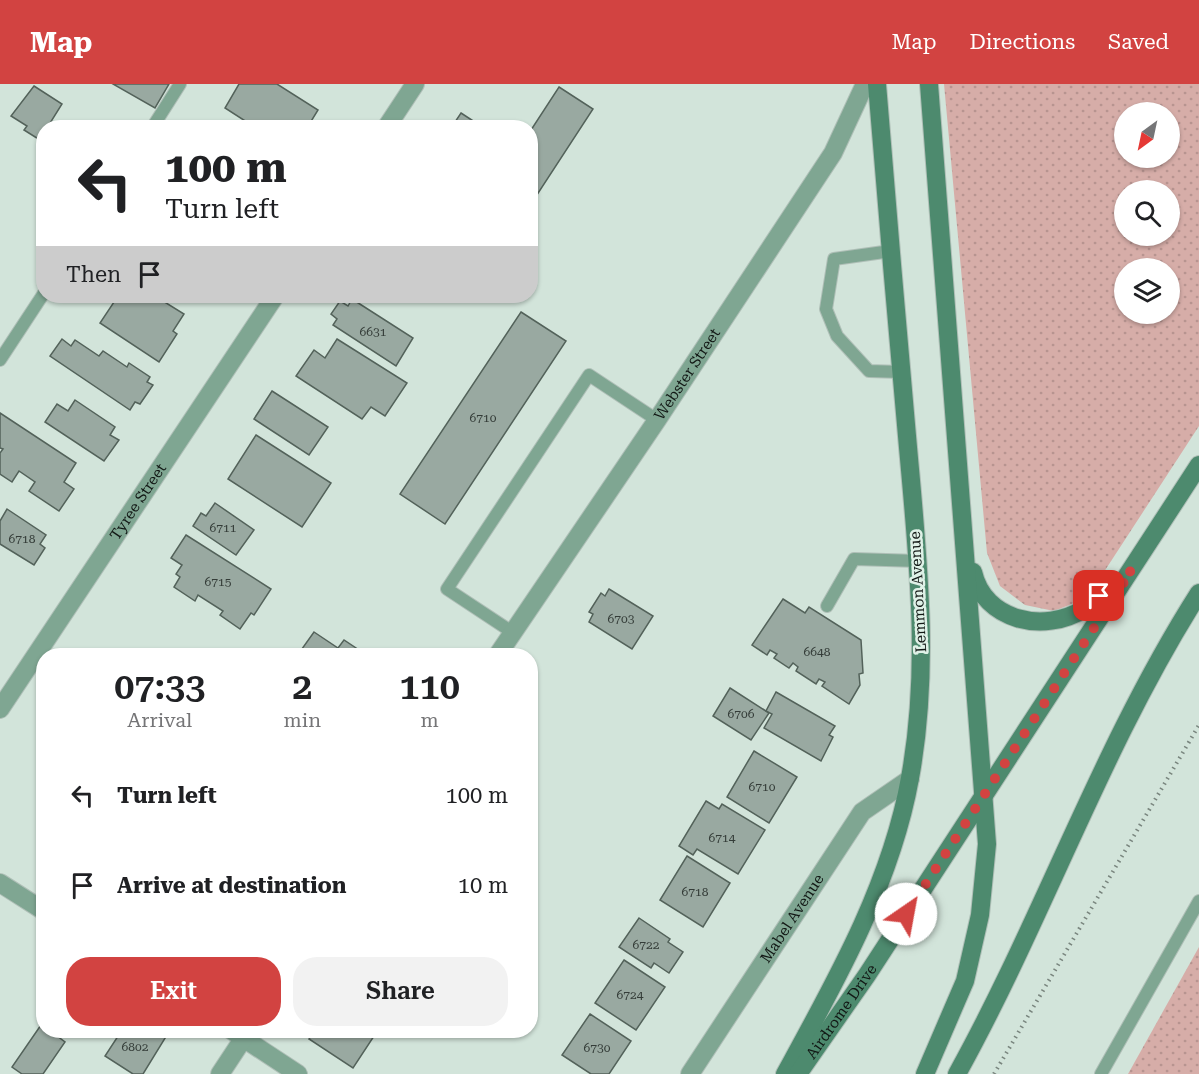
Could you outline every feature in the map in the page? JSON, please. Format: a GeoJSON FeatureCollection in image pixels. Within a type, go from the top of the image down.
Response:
{"type":"FeatureCollection","features":[{"type":"Feature","properties":{"kind":"main road","name":"Lemmon Avenue"},"geometry":{"type":"LineString","coordinates":[[785,1074],[829,993],[889,862],[910,779],[920,710],[923,657],[918,561],[877,84]]}},
{"type":"Feature","properties":{"kind":"main road"},"geometry":{"type":"LineString","coordinates":[[926,1074],[965,981],[980,915],[987,844],[929,84]]}},
{"type":"Feature","properties":{"kind":"main road","name":"Airdrome Drive"},"geometry":{"type":"LineString","coordinates":[[798,1074],[874,965],[1199,465]]}},
{"type":"Feature","properties":{"kind":"main road"},"geometry":{"type":"LineString","coordinates":[[965,536],[975,581],[986,599],[1006,615],[1030,622],[1053,621],[1083,610],[1132,570]]}},
{"type":"Feature","properties":{"kind":"main road"},"geometry":{"type":"LineString","coordinates":[[957,1074],[993,1009],[1115,742],[1150,675],[1199,593]]}},
{"type":"Feature","properties":{"kind":"street"},"geometry":{"type":"LineString","coordinates":[[391,120],[415,84]]}},
{"type":"Feature","properties":{"kind":"street","name":"Webster Street"},"geometry":{"type":"LineString","coordinates":[[502,648],[657,420],[833,153],[865,84]]}},
{"type":"Feature","properties":{"kind":"street","name":"Tyree Street"},"geometry":{"type":"LineString","coordinates":[[41,648],[270,303]]}},
{"type":"Feature","properties":{"kind":"street","name":"Tyree Street"},"geometry":{"type":"LineString","coordinates":[[0,709],[36,655]]}},
{"type":"Feature","properties":{"kind":"street","name":"Mabel Avenue"},"geometry":{"type":"LineString","coordinates":[[690,1074],[862,812],[910,779]]}},
{"type":"Feature","properties":{"kind":"street"},"geometry":{"type":"LineString","coordinates":[[0,883],[36,906]]}},
{"type":"Feature","properties":{"kind":"street"},"geometry":{"type":"LineString","coordinates":[[220,1074],[238,1038]]}},
{"type":"Feature","properties":{"kind":"street"},"geometry":{"type":"LineString","coordinates":[[248,1038],[298,1074]]}},
{"type":"Feature","properties":{"kind":"lane"},"geometry":{"type":"LineString","coordinates":[[157,120],[180,84]]}},
{"type":"Feature","properties":{"kind":"lane"},"geometry":{"type":"LineString","coordinates":[[891,251],[834,259],[826,309],[837,336],[869,370],[901,372]]}},
{"type":"Feature","properties":{"kind":"lane"},"geometry":{"type":"LineString","coordinates":[[0,360],[37,303]]}},
{"type":"Feature","properties":{"kind":"lane"},"geometry":{"type":"LineString","coordinates":[[512,633],[447,589],[589,375],[657,420]]}},
{"type":"Feature","properties":{"kind":"lane"},"geometry":{"type":"LineString","coordinates":[[827,606],[855,559],[918,561]]}},
{"type":"Feature","properties":{"kind":"lane"},"geometry":{"type":"LineString","coordinates":[[1101,1074],[1199,901]]}},
{"type":"Feature","properties":{"kind":"path"},"geometry":{"type":"LineString","coordinates":[[994,1074],[1199,725]]}},
{"type":"Feature","properties":{"kind":"shaded area"},"geometry":{"type":"Polygon","coordinates":[[[944,84],[1199,84],[1199,426],[1087,598],[1054,611],[1025,605],[1000,586],[987,553],[944,84]]]}},
{"type":"Feature","properties":{"kind":"shaded area"},"geometry":{"type":"Polygon","coordinates":[[[1199,947],[1199,1074],[1128,1074],[1199,947]]]}},
{"type":"Feature","properties":{"kind":"building"},"geometry":{"type":"Polygon","coordinates":[[[113,84],[169,84],[155,108],[113,84]]]}},
{"type":"Feature","properties":{"kind":"building"},"geometry":{"type":"Polygon","coordinates":[[[239,84],[277,84],[318,110],[312,120],[244,120],[225,108],[239,84]]]}},
{"type":"Feature","properties":{"kind":"building"},"geometry":{"type":"Polygon","coordinates":[[[34,86],[62,104],[52,120],[36,120],[36,138],[24,130],[27,126],[11,116],[34,86]]]}},
{"type":"Feature","properties":{"kind":"building"},"geometry":{"type":"Polygon","coordinates":[[[559,87],[593,109],[538,193],[538,120],[559,87]]]}},
{"type":"Feature","properties":{"kind":"building"},"geometry":{"type":"Polygon","coordinates":[[[461,113],[472,120],[456,120],[461,113]]]}},
{"type":"Feature","properties":{"kind":"building"},"geometry":{"type":"Polygon","coordinates":[[[113,303],[166,303],[184,314],[173,331],[177,334],[159,362],[100,323],[113,303]]]}},
{"type":"Feature","properties":{"kind":"building"},"geometry":{"type":"Polygon","coordinates":[[[339,303],[348,306],[350,303],[358,303],[413,338],[396,366],[333,325],[337,319],[331,314],[339,303]]]}},
{"type":"Feature","properties":{"kind":"building"},"geometry":{"type":"Polygon","coordinates":[[[521,312],[566,341],[445,524],[400,494],[521,312]]]}},
{"type":"Feature","properties":{"kind":"building"},"geometry":{"type":"Polygon","coordinates":[[[62,339],[71,346],[75,340],[99,356],[103,351],[127,367],[129,363],[150,377],[147,382],[153,385],[140,404],[135,402],[130,410],[50,356],[62,339]]]}},
{"type":"Feature","properties":{"kind":"building"},"geometry":{"type":"Polygon","coordinates":[[[337,339],[407,383],[385,416],[371,407],[362,419],[296,376],[314,350],[325,358],[337,339]]]}},
{"type":"Feature","properties":{"kind":"building"},"geometry":{"type":"Polygon","coordinates":[[[272,391],[328,427],[309,455],[254,419],[272,391]]]}},
{"type":"Feature","properties":{"kind":"building"},"geometry":{"type":"Polygon","coordinates":[[[75,400],[115,427],[110,435],[119,440],[104,461],[45,422],[57,404],[68,411],[75,400]]]}},
{"type":"Feature","properties":{"kind":"building"},"geometry":{"type":"Polygon","coordinates":[[[0,413],[76,463],[64,482],[74,489],[59,511],[29,491],[35,482],[19,471],[12,482],[0,474],[0,453],[3,449],[0,448],[0,413]]]}},
{"type":"Feature","properties":{"kind":"building"},"geometry":{"type":"Polygon","coordinates":[[[256,435],[331,483],[302,527],[228,479],[256,435]]]}},
{"type":"Feature","properties":{"kind":"building"},"geometry":{"type":"Polygon","coordinates":[[[215,503],[254,530],[236,555],[193,526],[201,513],[206,516],[215,503]]]}},
{"type":"Feature","properties":{"kind":"building"},"geometry":{"type":"Polygon","coordinates":[[[7,509],[46,535],[40,544],[45,548],[34,565],[0,544],[0,521],[7,509]]]}},
{"type":"Feature","properties":{"kind":"building"},"geometry":{"type":"Polygon","coordinates":[[[186,535],[271,589],[254,615],[251,613],[240,629],[220,615],[223,611],[198,595],[195,601],[174,587],[180,577],[176,574],[182,565],[171,558],[186,535]]]}},
{"type":"Feature","properties":{"kind":"building"},"geometry":{"type":"Polygon","coordinates":[[[609,589],[653,616],[632,649],[589,622],[593,614],[589,612],[601,593],[605,596],[609,589]]]}},
{"type":"Feature","properties":{"kind":"building"},"geometry":{"type":"Polygon","coordinates":[[[783,599],[805,613],[809,607],[861,640],[863,673],[859,674],[860,685],[849,704],[822,686],[825,682],[819,679],[816,684],[796,671],[798,667],[793,663],[789,668],[774,658],[777,654],[770,650],[767,655],[752,645],[783,599]]]}},
{"type":"Feature","properties":{"kind":"building"},"geometry":{"type":"Polygon","coordinates":[[[314,632],[338,648],[303,648],[314,632]]]}},
{"type":"Feature","properties":{"kind":"building"},"geometry":{"type":"Polygon","coordinates":[[[344,640],[356,648],[338,648],[344,640]]]}},
{"type":"Feature","properties":{"kind":"building"},"geometry":{"type":"Polygon","coordinates":[[[730,688],[769,713],[751,740],[713,716],[730,688]]]}},
{"type":"Feature","properties":{"kind":"building"},"geometry":{"type":"Polygon","coordinates":[[[776,692],[835,726],[829,735],[833,737],[821,761],[764,728],[772,714],[766,711],[776,692]]]}},
{"type":"Feature","properties":{"kind":"building"},"geometry":{"type":"Polygon","coordinates":[[[754,751],[797,777],[769,823],[727,797],[754,751]]]}},
{"type":"Feature","properties":{"kind":"building"},"geometry":{"type":"Polygon","coordinates":[[[706,801],[719,809],[722,804],[765,830],[738,874],[697,849],[693,855],[679,846],[706,801]]]}},
{"type":"Feature","properties":{"kind":"building"},"geometry":{"type":"Polygon","coordinates":[[[687,856],[730,883],[703,927],[660,900],[687,856]]]}},
{"type":"Feature","properties":{"kind":"building"},"geometry":{"type":"Polygon","coordinates":[[[639,918],[670,939],[668,942],[683,952],[669,973],[654,963],[651,968],[619,947],[639,918]]]}},
{"type":"Feature","properties":{"kind":"building"},"geometry":{"type":"Polygon","coordinates":[[[624,960],[665,987],[636,1030],[595,1003],[624,960]]]}},
{"type":"Feature","properties":{"kind":"building"},"geometry":{"type":"Polygon","coordinates":[[[590,1014],[631,1041],[609,1074],[591,1074],[562,1055],[590,1014]]]}},
{"type":"Feature","properties":{"kind":"building"},"geometry":{"type":"Polygon","coordinates":[[[36,1032],[36,1038],[60,1038],[65,1042],[43,1074],[22,1074],[12,1067],[36,1032]]]}},
{"type":"Feature","properties":{"kind":"building"},"geometry":{"type":"Polygon","coordinates":[[[117,1038],[165,1038],[143,1074],[133,1074],[105,1056],[117,1038]]]}},
{"type":"Feature","properties":{"kind":"building"},"geometry":{"type":"Polygon","coordinates":[[[310,1038],[373,1038],[353,1068],[310,1038]]]}},
{"type":"Feature","properties":{"kind":"route"},"geometry":{"type":"LineString","coordinates":[[906,914],[1132,570],[1099,596]]}}]}
